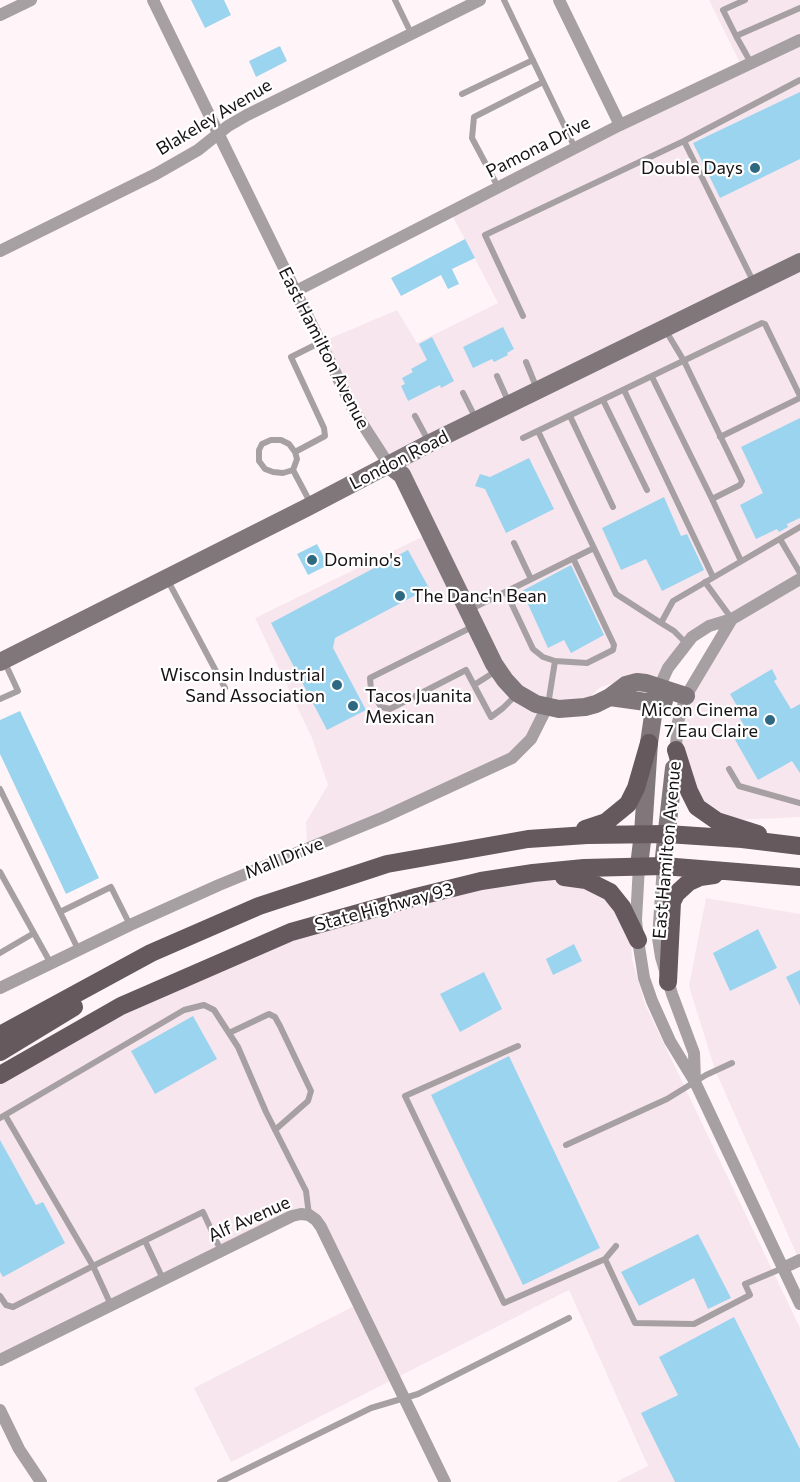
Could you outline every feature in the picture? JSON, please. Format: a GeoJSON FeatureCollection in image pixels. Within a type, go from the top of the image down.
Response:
{"type":"FeatureCollection","features":[{"type":"Feature","properties":{"kind":"main road"},"geometry":{"type":"LineString","coordinates":[[563,837],[606,822],[628,804],[636,788],[649,743]]}},
{"type":"Feature","properties":{"kind":"main road"},"geometry":{"type":"LineString","coordinates":[[675,759],[688,791],[698,807],[706,814],[717,821],[799,846]]}},
{"type":"Feature","properties":{"kind":"main road","name":"State Highway 93"},"geometry":{"type":"LineString","coordinates":[[0,1035],[152,953],[259,906],[387,864],[528,840],[643,833],[799,846]]}},
{"type":"Feature","properties":{"kind":"main road","name":"State Highway 93"},"geometry":{"type":"LineString","coordinates":[[0,1075],[121,1006],[291,932],[459,886],[533,873],[639,866],[800,877]]}},
{"type":"Feature","properties":{"kind":"main road"},"geometry":{"type":"LineString","coordinates":[[668,982],[672,902],[676,894],[689,882],[700,877],[748,872]]}},
{"type":"Feature","properties":{"kind":"main road"},"geometry":{"type":"LineString","coordinates":[[533,873],[586,880],[603,887],[617,899],[638,940]]}},
{"type":"Feature","properties":{"kind":"main road"},"geometry":{"type":"LineString","coordinates":[[0,1052],[93,995],[152,953]]}},
{"type":"Feature","properties":{"kind":"street"},"geometry":{"type":"LineString","coordinates":[[0,15],[31,0]]}},
{"type":"Feature","properties":{"kind":"street","name":"East Hamilton Avenue"},"geometry":{"type":"LineString","coordinates":[[153,0],[217,135],[354,411],[389,465],[402,476],[498,670],[517,693],[536,704],[547,707],[563,709],[585,707],[610,698],[657,694],[649,743],[636,920],[644,978],[670,1041],[695,1082],[800,1304]]}},
{"type":"Feature","properties":{"kind":"street","name":"Blakeley Avenue"},"geometry":{"type":"LineString","coordinates":[[0,251],[156,174],[198,150],[255,111],[480,0]]}},
{"type":"Feature","properties":{"kind":"street"},"geometry":{"type":"LineString","coordinates":[[559,0],[620,125]]}},
{"type":"Feature","properties":{"kind":"street","name":"Pamona Drive"},"geometry":{"type":"LineString","coordinates":[[294,291],[620,125],[800,40]]}},
{"type":"Feature","properties":{"kind":"street","name":"London Road"},"geometry":{"type":"LineString","coordinates":[[2,661],[430,443],[800,262]]}},
{"type":"Feature","properties":{"kind":"street"},"geometry":{"type":"LineString","coordinates":[[732,619],[686,696],[657,694],[668,668],[686,643],[700,631],[732,619],[800,579]]}},
{"type":"Feature","properties":{"kind":"street","name":"East Hamilton Avenue"},"geometry":{"type":"LineString","coordinates":[[686,696],[678,722],[658,938],[668,982],[694,1053],[695,1082]]}},
{"type":"Feature","properties":{"kind":"street","name":"Mall Drive"},"geometry":{"type":"LineString","coordinates":[[0,988],[78,949],[219,885],[384,817],[512,758],[531,739],[547,707]]}},
{"type":"Feature","properties":{"kind":"street","name":"Alf Avenue"},"geometry":{"type":"LineString","coordinates":[[0,1360],[292,1216],[309,1215],[321,1227],[445,1482]]}},
{"type":"Feature","properties":{"kind":"street"},"geometry":{"type":"LineString","coordinates":[[783,1268],[800,1260]]}},
{"type":"Feature","properties":{"kind":"street"},"geometry":{"type":"LineString","coordinates":[[0,1410],[19,1449],[41,1482]]}},
{"type":"Feature","properties":{"kind":"lane"},"geometry":{"type":"LineString","coordinates":[[395,0],[412,34]]}},
{"type":"Feature","properties":{"kind":"lane"},"geometry":{"type":"LineString","coordinates":[[504,0],[574,148]]}},
{"type":"Feature","properties":{"kind":"lane"},"geometry":{"type":"LineString","coordinates":[[745,0],[723,10],[751,63]]}},
{"type":"Feature","properties":{"kind":"lane"},"geometry":{"type":"LineString","coordinates":[[736,36],[800,8]]}},
{"type":"Feature","properties":{"kind":"lane"},"geometry":{"type":"LineString","coordinates":[[462,94],[532,60]]}},
{"type":"Feature","properties":{"kind":"lane"},"geometry":{"type":"LineString","coordinates":[[523,316],[485,235],[684,141],[800,80]]}},
{"type":"Feature","properties":{"kind":"lane"},"geometry":{"type":"LineString","coordinates":[[498,187],[472,138],[474,117],[543,82]]}},
{"type":"Feature","properties":{"kind":"lane"},"geometry":{"type":"LineString","coordinates":[[684,141],[754,284]]}},
{"type":"Feature","properties":{"kind":"lane"},"geometry":{"type":"LineString","coordinates":[[523,438],[762,323],[765,324],[800,397],[720,437]]}},
{"type":"Feature","properties":{"kind":"lane"},"geometry":{"type":"LineString","coordinates":[[665,328],[684,361],[742,481],[740,485],[712,499]]}},
{"type":"Feature","properties":{"kind":"lane"},"geometry":{"type":"LineString","coordinates":[[295,452],[325,436],[324,428],[291,357],[319,342]]}},
{"type":"Feature","properties":{"kind":"lane"},"geometry":{"type":"LineString","coordinates":[[526,362],[538,390]]}},
{"type":"Feature","properties":{"kind":"lane"},"geometry":{"type":"LineString","coordinates":[[497,376],[509,404]]}},
{"type":"Feature","properties":{"kind":"lane"},"geometry":{"type":"LineString","coordinates":[[652,377],[741,561]]}},
{"type":"Feature","properties":{"kind":"lane"},"geometry":{"type":"LineString","coordinates":[[624,390],[714,577]]}},
{"type":"Feature","properties":{"kind":"lane"},"geometry":{"type":"LineString","coordinates":[[462,393],[477,420]]}},
{"type":"Feature","properties":{"kind":"lane"},"geometry":{"type":"LineString","coordinates":[[603,400],[647,490]]}},
{"type":"Feature","properties":{"kind":"lane"},"geometry":{"type":"LineString","coordinates":[[415,416],[430,443]]}},
{"type":"Feature","properties":{"kind":"lane"},"geometry":{"type":"LineString","coordinates":[[570,416],[613,507]]}},
{"type":"Feature","properties":{"kind":"lane"},"geometry":{"type":"LineString","coordinates":[[538,431],[616,594],[674,631],[686,643]]}},
{"type":"Feature","properties":{"kind":"lane"},"geometry":{"type":"LineString","coordinates":[[293,470],[283,473],[265,469],[259,461],[259,450],[262,444],[271,440],[281,440],[289,444],[297,459],[293,470],[312,505]]}},
{"type":"Feature","properties":{"kind":"lane"},"geometry":{"type":"LineString","coordinates":[[661,623],[674,601],[800,527]]}},
{"type":"Feature","properties":{"kind":"lane"},"geometry":{"type":"LineString","coordinates":[[780,539],[800,573]]}},
{"type":"Feature","properties":{"kind":"lane"},"geometry":{"type":"LineString","coordinates":[[514,543],[531,579]]}},
{"type":"Feature","properties":{"kind":"lane"},"geometry":{"type":"LineString","coordinates":[[517,693],[504,708],[491,717],[466,670],[390,709],[381,707],[370,690],[370,678],[471,618],[506,592],[594,548]]}},
{"type":"Feature","properties":{"kind":"lane"},"geometry":{"type":"LineString","coordinates":[[506,592],[533,649],[543,657],[555,661],[587,663],[613,650],[614,645],[573,558]]}},
{"type":"Feature","properties":{"kind":"lane"},"geometry":{"type":"LineString","coordinates":[[167,578],[225,688]]}},
{"type":"Feature","properties":{"kind":"lane"},"geometry":{"type":"LineString","coordinates":[[705,582],[732,619]]}},
{"type":"Feature","properties":{"kind":"lane"},"geometry":{"type":"LineString","coordinates":[[0,699],[18,691],[2,661]]}},
{"type":"Feature","properties":{"kind":"lane"},"geometry":{"type":"LineString","coordinates":[[547,707],[555,661]]}},
{"type":"Feature","properties":{"kind":"lane"},"geometry":{"type":"LineString","coordinates":[[474,685],[498,670]]}},
{"type":"Feature","properties":{"kind":"lane"},"geometry":{"type":"LineString","coordinates":[[729,769],[739,786],[800,803]]}},
{"type":"Feature","properties":{"kind":"lane"},"geometry":{"type":"LineString","coordinates":[[0,789],[78,949]]}},
{"type":"Feature","properties":{"kind":"lane"},"geometry":{"type":"LineString","coordinates":[[0,872],[51,962]]}},
{"type":"Feature","properties":{"kind":"lane"},"geometry":{"type":"LineString","coordinates":[[60,912],[111,887],[130,925]]}},
{"type":"Feature","properties":{"kind":"lane"},"geometry":{"type":"LineString","coordinates":[[0,953],[34,933]]}},
{"type":"Feature","properties":{"kind":"lane"},"geometry":{"type":"LineString","coordinates":[[111,1305],[93,1266],[2,1116],[184,1010],[204,1005],[214,1010],[238,1047],[266,1112],[306,1191],[309,1215]]}},
{"type":"Feature","properties":{"kind":"lane"},"geometry":{"type":"LineString","coordinates":[[229,1033],[269,1014],[275,1017],[311,1091],[308,1101],[275,1130]]}},
{"type":"Feature","properties":{"kind":"lane"},"geometry":{"type":"LineString","coordinates":[[518,1046],[405,1096],[504,1303],[605,1259],[616,1246]]}},
{"type":"Feature","properties":{"kind":"lane"},"geometry":{"type":"LineString","coordinates":[[566,1145],[667,1099],[732,1063]]}},
{"type":"Feature","properties":{"kind":"lane"},"geometry":{"type":"LineString","coordinates":[[0,1296],[6,1305],[13,1307],[203,1212],[221,1251]]}},
{"type":"Feature","properties":{"kind":"lane"},"geometry":{"type":"LineString","coordinates":[[145,1241],[163,1279]]}},
{"type":"Feature","properties":{"kind":"lane"},"geometry":{"type":"LineString","coordinates":[[605,1259],[635,1323],[694,1324],[750,1295],[745,1284],[783,1268]]}},
{"type":"Feature","properties":{"kind":"lane"},"geometry":{"type":"LineString","coordinates":[[220,1482],[371,1408],[404,1399],[569,1318]]}},
{"type":"Feature","properties":{"kind":"shaded area"},"geometry":{"type":"Polygon","coordinates":[[[709,0],[800,0],[800,817],[717,821],[689,791],[678,722],[731,620],[709,626],[661,680],[621,680],[599,688],[579,708],[547,708],[522,750],[307,849],[306,822],[328,785],[312,738],[255,618],[430,533],[319,343],[397,310],[417,343],[498,303],[450,211],[742,67],[709,0]]]}},
{"type":"Feature","properties":{"kind":"shaded area"},"geometry":{"type":"Polygon","coordinates":[[[533,873],[603,887],[631,941],[632,959],[645,1004],[800,1328],[800,1482],[616,1482],[648,1466],[569,1290],[231,1462],[194,1388],[358,1304],[321,1227],[301,1214],[0,1360],[0,1075],[291,932],[533,873]]]}},
{"type":"Feature","properties":{"kind":"shaded area"},"geometry":{"type":"Polygon","coordinates":[[[706,898],[800,914],[800,1262],[715,1070],[689,986],[706,898]]]}},
{"type":"Feature","properties":{"kind":"building"},"geometry":{"type":"Polygon","coordinates":[[[191,0],[224,0],[231,15],[205,28],[191,0]]]}},
{"type":"Feature","properties":{"kind":"building"},"geometry":{"type":"Polygon","coordinates":[[[280,46],[287,61],[256,77],[249,61],[280,46]]]}},
{"type":"Feature","properties":{"kind":"building"},"geometry":{"type":"Polygon","coordinates":[[[800,92],[800,159],[720,198],[693,143],[800,92]]]}},
{"type":"Feature","properties":{"kind":"building"},"geometry":{"type":"Polygon","coordinates":[[[465,239],[475,258],[452,269],[459,284],[448,289],[441,275],[401,296],[391,278],[465,239]]]}},
{"type":"Feature","properties":{"kind":"building"},"geometry":{"type":"Polygon","coordinates":[[[503,327],[514,349],[494,362],[492,359],[473,368],[463,347],[503,327]]]}},
{"type":"Feature","properties":{"kind":"building"},"geometry":{"type":"Polygon","coordinates":[[[432,337],[454,381],[441,388],[440,385],[408,401],[401,386],[405,384],[402,378],[413,372],[411,369],[427,360],[419,344],[432,337]]]}},
{"type":"Feature","properties":{"kind":"building"},"geometry":{"type":"Polygon","coordinates":[[[800,418],[800,518],[787,524],[788,527],[779,532],[777,529],[756,539],[740,505],[763,493],[741,447],[800,418]]]}},
{"type":"Feature","properties":{"kind":"building"},"geometry":{"type":"Polygon","coordinates":[[[529,458],[554,509],[506,533],[485,489],[475,486],[480,474],[490,477],[529,458]]]}},
{"type":"Feature","properties":{"kind":"building"},"geometry":{"type":"Polygon","coordinates":[[[664,497],[681,536],[687,534],[704,570],[662,591],[646,559],[621,570],[602,528],[664,497]]]}},
{"type":"Feature","properties":{"kind":"building","name":"Domino's"},"geometry":{"type":"Polygon","coordinates":[[[317,544],[328,565],[308,575],[297,554],[317,544]]]}},
{"type":"Feature","properties":{"kind":"building"},"geometry":{"type":"Polygon","coordinates":[[[408,550],[429,588],[335,638],[333,648],[366,710],[327,730],[271,623],[408,550]]]}},
{"type":"Feature","properties":{"kind":"building"},"geometry":{"type":"Polygon","coordinates":[[[571,565],[604,635],[571,653],[564,640],[548,648],[522,591],[571,565]]]}},
{"type":"Feature","properties":{"kind":"building","name":"Micon Cinema 7 Eau Claire"},"geometry":{"type":"Polygon","coordinates":[[[772,669],[777,679],[774,681],[791,709],[800,704],[800,773],[792,761],[758,780],[734,738],[747,731],[734,708],[737,706],[730,694],[772,669]]]}},
{"type":"Feature","properties":{"kind":"building"},"geometry":{"type":"Polygon","coordinates":[[[20,711],[99,878],[66,894],[0,754],[0,720],[20,711]]]}},
{"type":"Feature","properties":{"kind":"building"},"geometry":{"type":"Polygon","coordinates":[[[758,929],[777,968],[730,991],[713,953],[758,929]]]}},
{"type":"Feature","properties":{"kind":"building"},"geometry":{"type":"Polygon","coordinates":[[[574,944],[582,961],[553,975],[546,959],[574,944]]]}},
{"type":"Feature","properties":{"kind":"building"},"geometry":{"type":"Polygon","coordinates":[[[800,970],[800,1006],[786,977],[800,970]]]}},
{"type":"Feature","properties":{"kind":"building"},"geometry":{"type":"Polygon","coordinates":[[[484,972],[502,1009],[460,1032],[440,994],[484,972]]]}},
{"type":"Feature","properties":{"kind":"building"},"geometry":{"type":"Polygon","coordinates":[[[193,1016],[217,1059],[155,1094],[131,1051],[193,1016]]]}},
{"type":"Feature","properties":{"kind":"building"},"geometry":{"type":"Polygon","coordinates":[[[509,1056],[600,1248],[523,1285],[431,1095],[509,1056]]]}},
{"type":"Feature","properties":{"kind":"building"},"geometry":{"type":"Polygon","coordinates":[[[0,1140],[36,1205],[43,1202],[65,1243],[3,1277],[0,1272],[0,1140]]]}},
{"type":"Feature","properties":{"kind":"building"},"geometry":{"type":"Polygon","coordinates":[[[698,1234],[731,1298],[708,1309],[694,1278],[639,1306],[621,1272],[698,1234]]]}},
{"type":"Feature","properties":{"kind":"building"},"geometry":{"type":"Polygon","coordinates":[[[734,1317],[800,1449],[800,1482],[675,1482],[641,1413],[678,1395],[659,1357],[734,1317]]]}},
{"type":"Feature","properties":{"kind":"place","name":"Double Days"},"geometry":{"type":"Point","coordinates":[755,168]}},
{"type":"Feature","properties":{"kind":"place","name":"Domino's"},"geometry":{"type":"Point","coordinates":[312,560]}},
{"type":"Feature","properties":{"kind":"place","name":"The Danc'n Bean"},"geometry":{"type":"Point","coordinates":[400,596]}},
{"type":"Feature","properties":{"kind":"place","name":"Wisconsin Industrial Sand Association"},"geometry":{"type":"Point","coordinates":[337,685]}},
{"type":"Feature","properties":{"kind":"place","name":"Tacos Juanita Mexican"},"geometry":{"type":"Point","coordinates":[353,706]}},
{"type":"Feature","properties":{"kind":"place","name":"Micon Cinema 7 Eau Claire"},"geometry":{"type":"Point","coordinates":[770,720]}}]}
